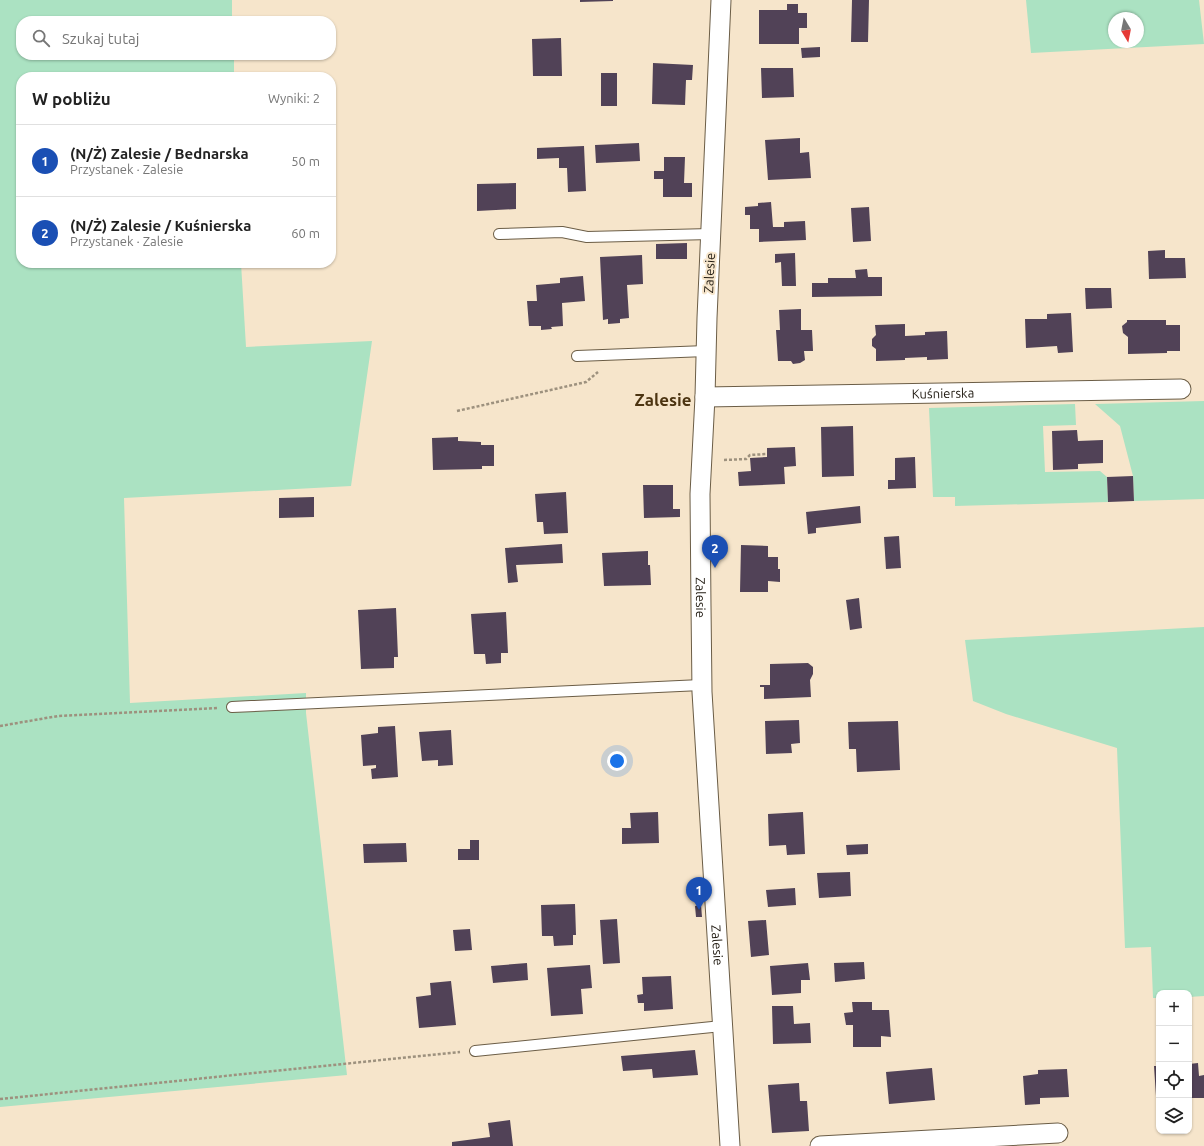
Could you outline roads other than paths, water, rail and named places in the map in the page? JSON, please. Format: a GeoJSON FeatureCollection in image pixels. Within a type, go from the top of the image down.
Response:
{"type":"FeatureCollection","features":[{"type":"Feature","properties":{"kind":"street","name":"Zalesie"},"geometry":{"type":"LineString","coordinates":[[721,0],[700,494],[701,685],[730,1146]]}},
{"type":"Feature","properties":{"kind":"street","name":"Kuśnierska"},"geometry":{"type":"LineString","coordinates":[[705,397],[1181,389]]}},
{"type":"Feature","properties":{"kind":"street"},"geometry":{"type":"LineString","coordinates":[[820,1146],[1058,1133]]}},
{"type":"Feature","properties":{"kind":"lane"},"geometry":{"type":"LineString","coordinates":[[499,234],[562,232],[587,237],[711,234]]}},
{"type":"Feature","properties":{"kind":"lane"},"geometry":{"type":"LineString","coordinates":[[577,356],[706,351]]}},
{"type":"Feature","properties":{"kind":"lane"},"geometry":{"type":"LineString","coordinates":[[232,707],[701,685]]}},
{"type":"Feature","properties":{"kind":"lane"},"geometry":{"type":"LineString","coordinates":[[475,1051],[722,1026]]}},
{"type":"Feature","properties":{"kind":"place","name":"(N/Ż) Zalesie / Kuśnierska"},"geometry":{"type":"Point","coordinates":[715,568]}},
{"type":"Feature","properties":{"kind":"place","name":"(N/Ż) Zalesie / Bednarska"},"geometry":{"type":"Point","coordinates":[699,910]}},
{"type":"Feature","properties":{"kind":"district","name":"Zalesie"},"geometry":{"type":"Point","coordinates":[663,399]}}]}
